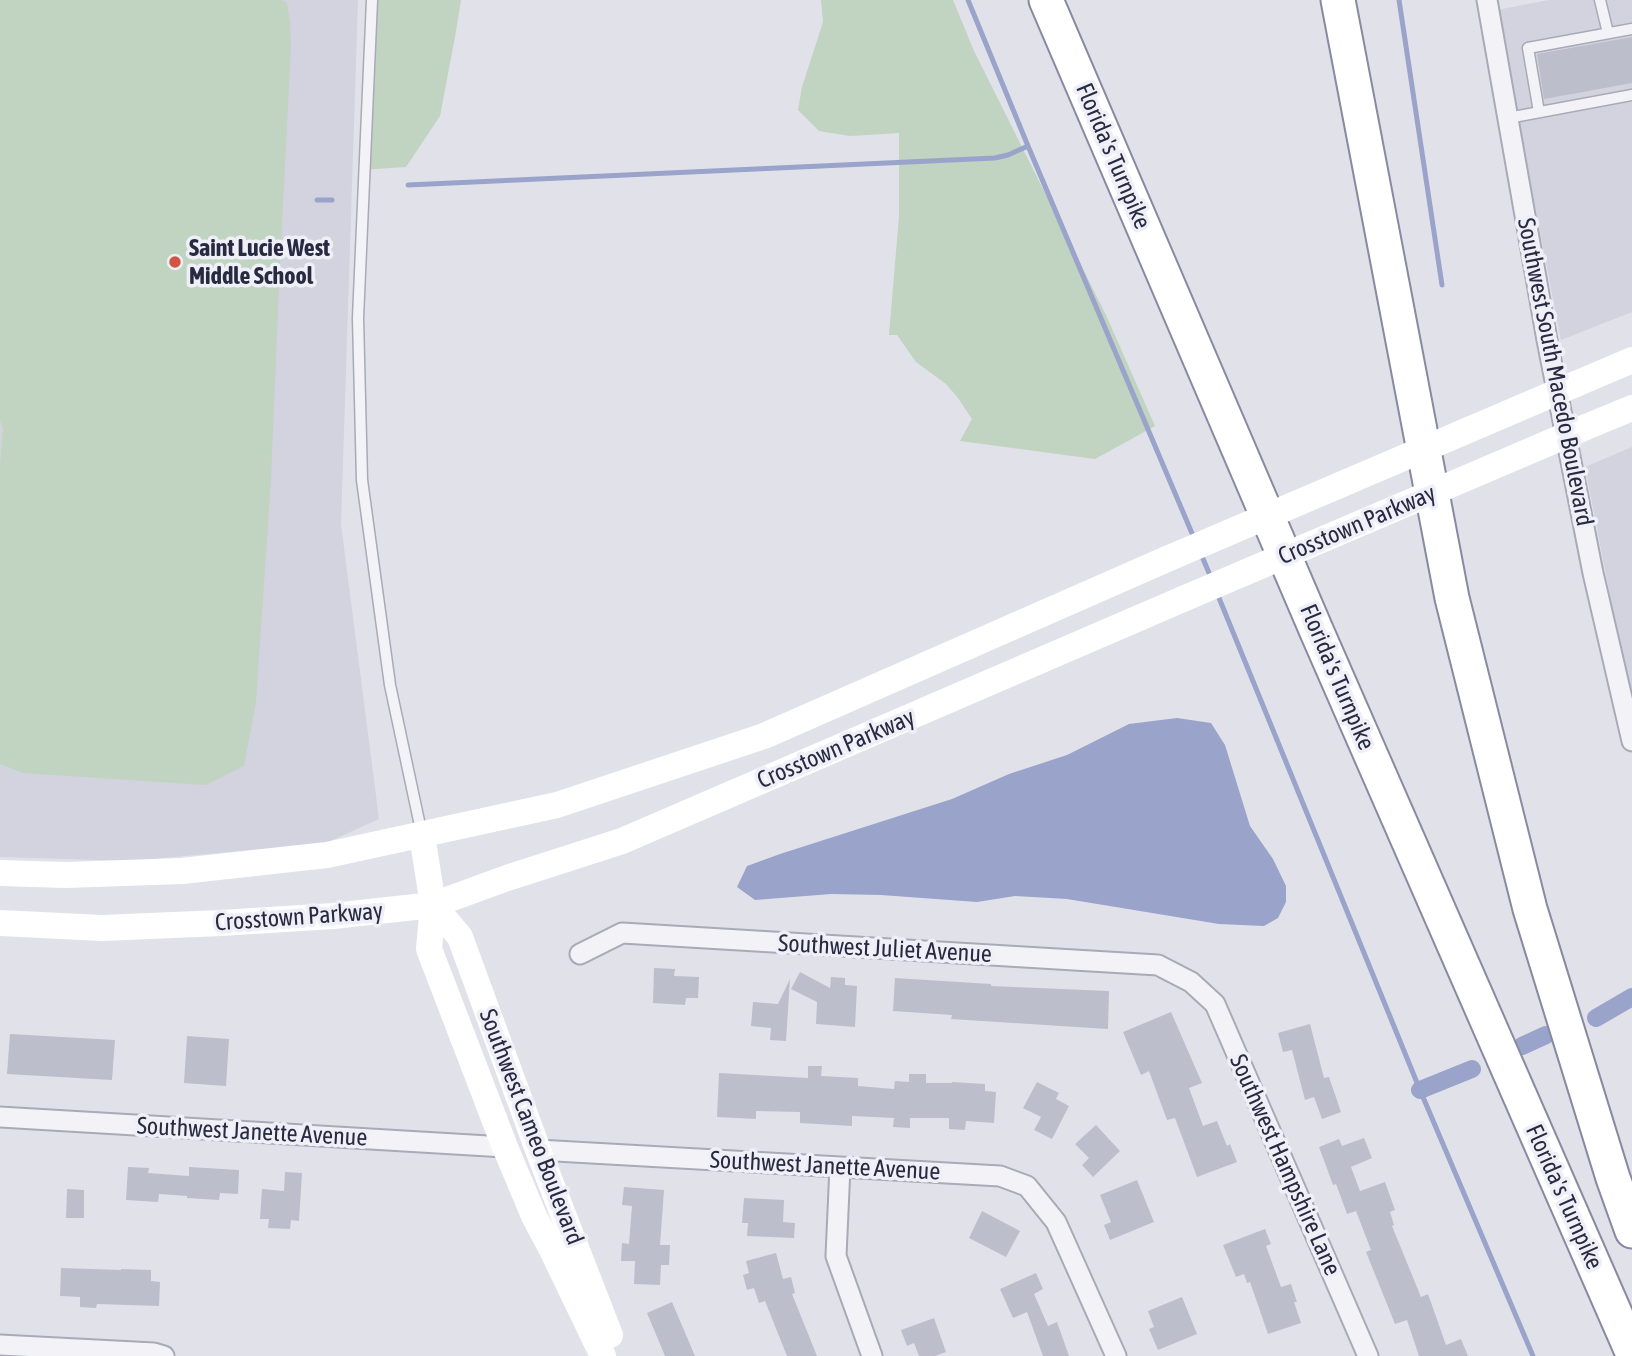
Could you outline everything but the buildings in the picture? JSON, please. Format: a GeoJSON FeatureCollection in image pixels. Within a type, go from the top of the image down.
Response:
{"type":"FeatureCollection","features":[{"type":"Feature","properties":{"kind":"highway","name":"Florida's Turnpike"},"geometry":{"type":"LineString","coordinates":[[1046,0],[1322,645],[1632,1352]]}},
{"type":"Feature","properties":{"kind":"highway","name":"Florida's Turnpike"},"geometry":{"type":"LineString","coordinates":[[1338,0],[1452,598],[1530,909],[1613,1178],[1632,1231]]}},
{"type":"Feature","properties":{"kind":"main road","name":"Crosstown Parkway"},"geometry":{"type":"LineString","coordinates":[[0,873],[66,875],[182,871],[327,855],[558,805],[764,736],[1167,559],[1632,360]]}},
{"type":"Feature","properties":{"kind":"main road","name":"Crosstown Parkway"},"geometry":{"type":"LineString","coordinates":[[0,923],[102,928],[333,916],[433,905],[622,841],[1632,408]]}},
{"type":"Feature","properties":{"kind":"main road","name":"Southwest Cameo Boulevard"},"geometry":{"type":"LineString","coordinates":[[422,835],[433,905],[429,949],[534,1216],[603,1356]]}},
{"type":"Feature","properties":{"kind":"main road","name":"Southwest Cameo Boulevard"},"geometry":{"type":"LineString","coordinates":[[433,905],[460,937],[538,1150],[618,1356]]}},
{"type":"Feature","properties":{"kind":"street","name":"Southwest South Macedo Boulevard"},"geometry":{"type":"LineString","coordinates":[[1491,1],[1508,118],[1547,340],[1582,518],[1632,741]]}},
{"type":"Feature","properties":{"kind":"street","name":"Southwest Juliet Avenue"},"geometry":{"type":"LineString","coordinates":[[580,954],[622,933],[1158,965],[1191,982]]}},
{"type":"Feature","properties":{"kind":"street","name":"Southwest Hampshire Lane"},"geometry":{"type":"LineString","coordinates":[[1191,982],[1215,1004],[1368,1356]]}},
{"type":"Feature","properties":{"kind":"street","name":"Southwest Janette Avenue"},"geometry":{"type":"LineString","coordinates":[[0,1117],[505,1147]]}},
{"type":"Feature","properties":{"kind":"street","name":"Southwest Janette Avenue"},"geometry":{"type":"LineString","coordinates":[[538,1150],[1000,1176],[1027,1186],[1056,1222],[1116,1356]]}},
{"type":"Feature","properties":{"kind":"street"},"geometry":{"type":"LineString","coordinates":[[840,1167],[836,1256],[872,1356]]}},
{"type":"Feature","properties":{"kind":"street"},"geometry":{"type":"LineString","coordinates":[[0,1345],[153,1353],[164,1356]]}},
{"type":"Feature","properties":{"kind":"lane"},"geometry":{"type":"LineString","coordinates":[[372,0],[358,318],[362,480],[390,685],[422,835]]}},
{"type":"Feature","properties":{"kind":"lane"},"geometry":{"type":"LineString","coordinates":[[1600,0],[1608,33]]}},
{"type":"Feature","properties":{"kind":"lane"},"geometry":{"type":"LineString","coordinates":[[1539,112],[1528,48],[1632,29]]}},
{"type":"Feature","properties":{"kind":"lane"},"geometry":{"type":"LineString","coordinates":[[1508,118],[1632,95]]}},
{"type":"Feature","properties":{"kind":"shaded area","name":"Saint Lucie West Middle School"},"geometry":{"type":"Polygon","coordinates":[[[0,0],[358,0],[341,524],[379,819],[326,843],[130,861],[0,857],[0,0]]]}},
{"type":"Feature","properties":{"kind":"shaded area"},"geometry":{"type":"Polygon","coordinates":[[[1549,0],[1632,0],[1632,312],[1561,340],[1497,10],[1549,0]]]}},
{"type":"Feature","properties":{"kind":"shaded area"},"geometry":{"type":"Polygon","coordinates":[[[1632,447],[1632,709],[1585,467],[1632,447]]]}},
{"type":"Feature","properties":{"kind":"green space","name":"Saint Lucie West Middle School"},"geometry":{"type":"Polygon","coordinates":[[[0,0],[281,0],[287,3],[291,47],[271,479],[256,702],[244,766],[206,785],[23,773],[0,764],[0,466],[3,428],[0,421],[0,0]]]}},
{"type":"Feature","properties":{"kind":"green space"},"geometry":{"type":"Polygon","coordinates":[[[366,0],[461,0],[440,116],[406,167],[361,170],[366,0]]]}},
{"type":"Feature","properties":{"kind":"green space"},"geometry":{"type":"Polygon","coordinates":[[[821,0],[953,0],[974,51],[1106,315],[1155,426],[1095,459],[960,441],[972,419],[958,398],[946,384],[916,362],[897,335],[889,335],[899,216],[899,133],[850,136],[819,131],[798,110],[802,87],[823,22],[821,0]]]}},
{"type":"Feature","properties":{"kind":"water"},"geometry":{"type":"Polygon","coordinates":[[[1177,718],[1211,723],[1225,745],[1250,826],[1273,859],[1286,886],[1286,902],[1278,918],[1264,926],[1219,924],[1067,899],[1015,896],[977,902],[831,894],[755,900],[737,887],[747,866],[952,799],[1009,774],[1067,755],[1129,724],[1177,718]]]}},
{"type":"Feature","properties":{"kind":"waterway"},"geometry":{"type":"LineString","coordinates":[[968,0],[1194,538]]}},
{"type":"Feature","properties":{"kind":"waterway"},"geometry":{"type":"LineString","coordinates":[[1399,0],[1442,285]]}},
{"type":"Feature","properties":{"kind":"waterway"},"geometry":{"type":"LineString","coordinates":[[408,185],[995,158],[1028,146]]}},
{"type":"Feature","properties":{"kind":"waterway"},"geometry":{"type":"LineString","coordinates":[[317,200],[332,200]]}},
{"type":"Feature","properties":{"kind":"waterway"},"geometry":{"type":"LineString","coordinates":[[1201,554],[1212,580]]}},
{"type":"Feature","properties":{"kind":"waterway"},"geometry":{"type":"LineString","coordinates":[[1217,593],[1420,1090],[1533,1356]]}},
{"type":"Feature","properties":{"kind":"waterway"},"geometry":{"type":"LineString","coordinates":[[1596,1018],[1632,997]]}},
{"type":"Feature","properties":{"kind":"waterway"},"geometry":{"type":"LineString","coordinates":[[1522,1046],[1546,1035]]}},
{"type":"Feature","properties":{"kind":"waterway"},"geometry":{"type":"LineString","coordinates":[[1420,1090],[1472,1069]]}},
{"type":"Feature","properties":{"kind":"place","name":"Saint Lucie West Middle School"},"geometry":{"type":"Point","coordinates":[175,262]}}]}
